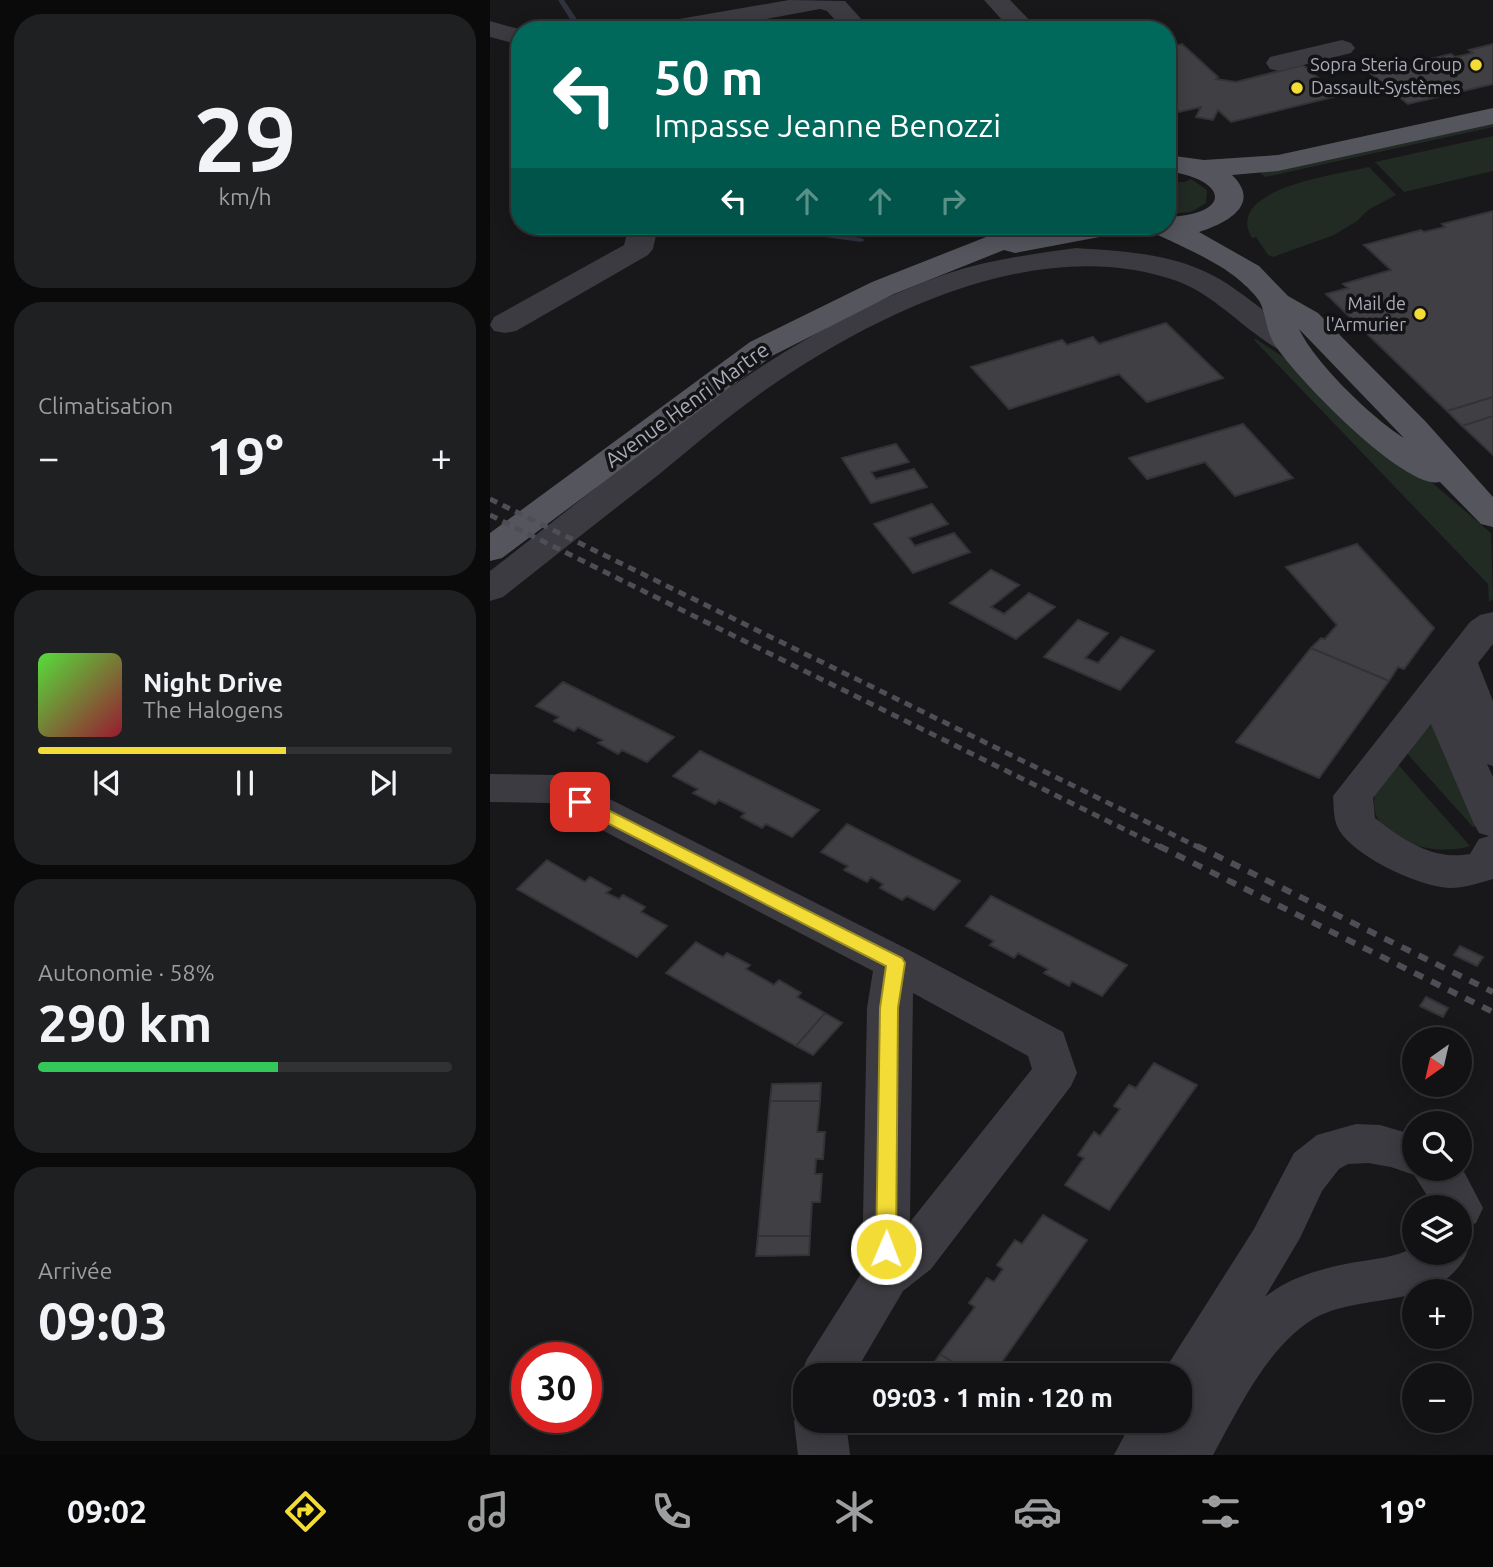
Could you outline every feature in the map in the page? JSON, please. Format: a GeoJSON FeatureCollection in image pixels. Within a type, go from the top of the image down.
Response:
{"type":"FeatureCollection","features":[{"type":"Feature","properties":{"kind":"main road"},"geometry":{"type":"LineString","coordinates":[[1179,163],[1278,163],[1493,116]]}},
{"type":"Feature","properties":{"kind":"main road"},"geometry":{"type":"LineString","coordinates":[[1176,227],[1206,222],[1265,183],[1493,130]]}},
{"type":"Feature","properties":{"kind":"main road"},"geometry":{"type":"LineString","coordinates":[[1179,163],[1224,182],[1248,272]]}},
{"type":"Feature","properties":{"kind":"main road"},"geometry":{"type":"LineString","coordinates":[[1176,232],[1248,272],[1277,302],[1307,320],[1414,429],[1467,492],[1493,516]]}},
{"type":"Feature","properties":{"kind":"main road","name":"Avenue Henri Martre"},"geometry":{"type":"LineString","coordinates":[[490,550],[761,349],[883,288],[1018,235]]}},
{"type":"Feature","properties":{"kind":"main road","name":"Avenue Henri Martre"},"geometry":{"type":"LineString","coordinates":[[975,253],[1059,235]]}},
{"type":"Feature","properties":{"kind":"main road"},"geometry":{"type":"LineString","coordinates":[[1277,302],[1279,320],[1289,342],[1305,364],[1375,434],[1467,492]]}},
{"type":"Feature","properties":{"kind":"street"},"geometry":{"type":"LineString","coordinates":[[996,0],[1017,21]]}},
{"type":"Feature","properties":{"kind":"street"},"geometry":{"type":"LineString","coordinates":[[704,21],[784,4],[829,3],[842,10],[851,21]]}},
{"type":"Feature","properties":{"kind":"street"},"geometry":{"type":"LineString","coordinates":[[490,29],[511,35]]}},
{"type":"Feature","properties":{"kind":"street"},"geometry":{"type":"LineString","coordinates":[[1279,63],[1342,48]]}},
{"type":"Feature","properties":{"kind":"street"},"geometry":{"type":"LineString","coordinates":[[505,324],[638,249],[641,235]]}},
{"type":"Feature","properties":{"kind":"street"},"geometry":{"type":"LineString","coordinates":[[490,589],[749,387],[789,360],[844,330],[905,302],[998,268],[1032,260],[1102,256],[1161,266],[1213,286],[1273,335],[1289,342]]}},
{"type":"Feature","properties":{"kind":"street"},"geometry":{"type":"LineString","coordinates":[[1473,654],[1493,752]]}},
{"type":"Feature","properties":{"kind":"street"},"geometry":{"type":"LineString","coordinates":[[1473,654],[1493,822]]}},
{"type":"Feature","properties":{"kind":"street"},"geometry":{"type":"LineString","coordinates":[[1473,654],[1353,796],[1356,824],[1380,845],[1412,861],[1449,872],[1483,867],[1493,850]]}},
{"type":"Feature","properties":{"kind":"street"},"geometry":{"type":"LineString","coordinates":[[490,788],[556,789],[896,963],[1047,1045],[1055,1073],[914,1254],[886,1276],[833,1363]]}},
{"type":"Feature","properties":{"kind":"street"},"geometry":{"type":"LineString","coordinates":[[886,1276],[889,1008],[896,963]]}},
{"type":"Feature","properties":{"kind":"street"},"geometry":{"type":"LineString","coordinates":[[1192,1371],[1320,1157],[1340,1145],[1365,1142],[1402,1149]]}},
{"type":"Feature","properties":{"kind":"street"},"geometry":{"type":"LineString","coordinates":[[1184,1455],[1257,1337],[1281,1313],[1311,1295],[1409,1274],[1427,1265]]}},
{"type":"Feature","properties":{"kind":"street"},"geometry":{"type":"LineString","coordinates":[[821,1433],[824,1455]]}},
{"type":"Feature","properties":{"kind":"street"},"geometry":{"type":"LineString","coordinates":[[1140,1455],[1154,1433]]}},
{"type":"Feature","properties":{"kind":"shaded area"},"geometry":{"type":"Polygon","coordinates":[[[1493,121],[1493,127],[1265,177],[1259,171],[1493,121]]]}},
{"type":"Feature","properties":{"kind":"shaded area"},"geometry":{"type":"Polygon","coordinates":[[[1493,136],[1493,171],[1404,192],[1375,162],[1493,136]]]}},
{"type":"Feature","properties":{"kind":"shaded area"},"geometry":{"type":"Polygon","coordinates":[[[1369,167],[1396,195],[1368,210],[1357,221],[1334,235],[1273,257],[1268,255],[1256,237],[1252,238],[1247,221],[1254,207],[1268,195],[1312,179],[1369,167]]]}},
{"type":"Feature","properties":{"kind":"shaded area"},"geometry":{"type":"Polygon","coordinates":[[[1191,179],[1207,190],[1206,203],[1191,212],[1176,213],[1176,182],[1191,179]]]}},
{"type":"Feature","properties":{"kind":"shaded area"},"geometry":{"type":"Polygon","coordinates":[[[1254,340],[1292,363],[1491,533],[1493,599],[1489,602],[1488,584],[1254,340]]]}},
{"type":"Feature","properties":{"kind":"shaded area"},"geometry":{"type":"Polygon","coordinates":[[[1436,720],[1485,824],[1473,827],[1403,749],[1436,720]]]}},
{"type":"Feature","properties":{"kind":"shaded area"},"geometry":{"type":"Polygon","coordinates":[[[1395,761],[1470,846],[1441,850],[1425,848],[1395,836],[1383,827],[1376,815],[1374,800],[1382,779],[1395,761]]]}},
{"type":"Feature","properties":{"kind":"building"},"geometry":{"type":"Polygon","coordinates":[[[1182,44],[1218,77],[1216,79],[1236,82],[1303,65],[1328,86],[1322,88],[1333,97],[1231,122],[1218,110],[1213,120],[1196,117],[1201,107],[1179,112],[1176,110],[1176,46],[1182,44]]]}},
{"type":"Feature","properties":{"kind":"building"},"geometry":{"type":"Polygon","coordinates":[[[1493,44],[1493,84],[1408,104],[1370,73],[1451,54],[1455,57],[1473,53],[1469,50],[1493,44]]]}},
{"type":"Feature","properties":{"kind":"building","name":"Mail de l'Armurier"},"geometry":{"type":"Polygon","coordinates":[[[1493,211],[1493,397],[1447,411],[1326,294],[1348,288],[1343,284],[1391,270],[1364,245],[1421,230],[1424,232],[1445,227],[1442,224],[1493,211]]]}},
{"type":"Feature","properties":{"kind":"building"},"geometry":{"type":"Polygon","coordinates":[[[1166,323],[1223,378],[1147,402],[1119,374],[1009,409],[971,367],[1062,340],[1067,345],[1093,337],[1099,344],[1166,323]]]}},
{"type":"Feature","properties":{"kind":"building"},"geometry":{"type":"Polygon","coordinates":[[[1493,397],[1493,416],[1462,426],[1447,411],[1493,397]]]}},
{"type":"Feature","properties":{"kind":"building"},"geometry":{"type":"Polygon","coordinates":[[[1493,416],[1493,455],[1462,426],[1493,416]]]}},
{"type":"Feature","properties":{"kind":"building"},"geometry":{"type":"Polygon","coordinates":[[[1243,424],[1293,478],[1235,496],[1205,462],[1147,479],[1129,458],[1243,424]]]}},
{"type":"Feature","properties":{"kind":"building"},"geometry":{"type":"Polygon","coordinates":[[[896,444],[909,462],[871,472],[876,479],[914,469],[927,487],[871,503],[842,458],[896,444]]]}},
{"type":"Feature","properties":{"kind":"building"},"geometry":{"type":"Polygon","coordinates":[[[932,504],[948,524],[909,538],[915,546],[954,533],[970,552],[913,573],[874,524],[932,504]]]}},
{"type":"Feature","properties":{"kind":"building"},"geometry":{"type":"Polygon","coordinates":[[[1357,544],[1434,628],[1404,669],[1398,667],[1389,681],[1311,648],[1321,638],[1325,639],[1337,625],[1286,567],[1357,544]]]}},
{"type":"Feature","properties":{"kind":"building"},"geometry":{"type":"Polygon","coordinates":[[[991,570],[1019,585],[991,607],[1004,614],[1029,593],[1055,607],[1016,639],[950,603],[991,570]]]}},
{"type":"Feature","properties":{"kind":"building"},"geometry":{"type":"Polygon","coordinates":[[[1078,620],[1108,633],[1085,658],[1098,663],[1121,637],[1154,651],[1120,690],[1044,657],[1078,620]]]}},
{"type":"Feature","properties":{"kind":"building"},"geometry":{"type":"Polygon","coordinates":[[[1311,648],[1389,681],[1319,778],[1236,742],[1311,648]]]}},
{"type":"Feature","properties":{"kind":"building"},"geometry":{"type":"Polygon","coordinates":[[[563,682],[674,737],[647,762],[622,750],[618,754],[598,743],[603,740],[578,727],[574,731],[554,721],[559,717],[536,706],[563,682]]]}},
{"type":"Feature","properties":{"kind":"building"},"geometry":{"type":"Polygon","coordinates":[[[700,751],[819,810],[792,837],[766,824],[762,828],[741,817],[745,813],[719,800],[715,804],[693,793],[698,789],[673,776],[700,751]]]}},
{"type":"Feature","properties":{"kind":"building"},"geometry":{"type":"Polygon","coordinates":[[[847,824],[960,881],[934,910],[907,896],[902,900],[880,888],[883,884],[871,877],[867,882],[844,870],[848,866],[821,852],[847,824]]]}},
{"type":"Feature","properties":{"kind":"building"},"geometry":{"type":"Polygon","coordinates":[[[547,860],[585,882],[590,877],[611,889],[606,893],[619,899],[623,895],[645,907],[641,912],[667,926],[637,957],[517,889],[547,860]]]}},
{"type":"Feature","properties":{"kind":"building"},"geometry":{"type":"Polygon","coordinates":[[[991,896],[1127,965],[1102,996],[1072,981],[1069,986],[1044,973],[1048,969],[1018,953],[1014,958],[990,945],[994,941],[966,926],[991,896]]]}},
{"type":"Feature","properties":{"kind":"building"},"geometry":{"type":"Polygon","coordinates":[[[696,942],[723,957],[727,953],[750,965],[746,969],[774,985],[779,980],[801,993],[797,997],[825,1013],[796,1046],[666,973],[696,942]]]}},
{"type":"Feature","properties":{"kind":"building"},"geometry":{"type":"Polygon","coordinates":[[[1460,946],[1483,957],[1477,966],[1454,955],[1460,946]]]}},
{"type":"Feature","properties":{"kind":"building"},"geometry":{"type":"Polygon","coordinates":[[[1426,997],[1448,1008],[1443,1017],[1420,1006],[1426,997]]]}},
{"type":"Feature","properties":{"kind":"building"},"geometry":{"type":"Polygon","coordinates":[[[825,1013],[842,1023],[813,1055],[796,1046],[825,1013]]]}},
{"type":"Feature","properties":{"kind":"building"},"geometry":{"type":"Polygon","coordinates":[[[1154,1063],[1197,1085],[1109,1210],[1065,1185],[1084,1158],[1078,1155],[1094,1132],[1100,1136],[1120,1109],[1114,1106],[1129,1085],[1136,1088],[1154,1063]]]}},
{"type":"Feature","properties":{"kind":"building"},"geometry":{"type":"Polygon","coordinates":[[[821,1083],[820,1101],[770,1101],[772,1084],[821,1083]]]}},
{"type":"Feature","properties":{"kind":"building"},"geometry":{"type":"Polygon","coordinates":[[[770,1101],[820,1101],[817,1132],[825,1132],[823,1159],[816,1159],[815,1174],[822,1174],[820,1202],[812,1202],[810,1236],[758,1236],[770,1101]]]}},
{"type":"Feature","properties":{"kind":"building"},"geometry":{"type":"Polygon","coordinates":[[[1043,1215],[1087,1240],[1001,1363],[954,1363],[940,1354],[975,1307],[969,1303],[987,1278],[994,1282],[1003,1269],[997,1265],[1015,1240],[1022,1244],[1043,1215]]]}},
{"type":"Feature","properties":{"kind":"building"},"geometry":{"type":"Polygon","coordinates":[[[758,1236],[810,1236],[809,1255],[756,1256],[758,1236]]]}},
{"type":"Feature","properties":{"kind":"building"},"geometry":{"type":"Polygon","coordinates":[[[940,1354],[954,1363],[934,1363],[940,1354]]]}},
{"type":"Feature","properties":{"kind":"waterway"},"geometry":{"type":"LineString","coordinates":[[561,0],[575,21]]}},
{"type":"Feature","properties":{"kind":"waterway"},"geometry":{"type":"LineString","coordinates":[[825,235],[861,240]]}},
{"type":"Feature","properties":{"kind":"railway"},"geometry":{"type":"LineString","coordinates":[[490,499],[1200,848]]}},
{"type":"Feature","properties":{"kind":"railway"},"geometry":{"type":"LineString","coordinates":[[490,515],[1162,848]]}},
{"type":"Feature","properties":{"kind":"railway"},"geometry":{"type":"LineString","coordinates":[[1159,846],[1493,1012]]}},
{"type":"Feature","properties":{"kind":"railway"},"geometry":{"type":"LineString","coordinates":[[1197,846],[1493,992]]}},
{"type":"Feature","properties":{"kind":"place","name":"Sopra Steria Group"},"geometry":{"type":"Point","coordinates":[1476,65]}},
{"type":"Feature","properties":{"kind":"place","name":"Dassault-Systèmes"},"geometry":{"type":"Point","coordinates":[1297,88]}},
{"type":"Feature","properties":{"kind":"place","name":"Mail de l'Armurier"},"geometry":{"type":"Point","coordinates":[1420,314]}},
{"type":"Feature","properties":{"kind":"route"},"geometry":{"type":"LineString","coordinates":[[580,802],[896,963],[889,1008],[886,1249]]}}]}
